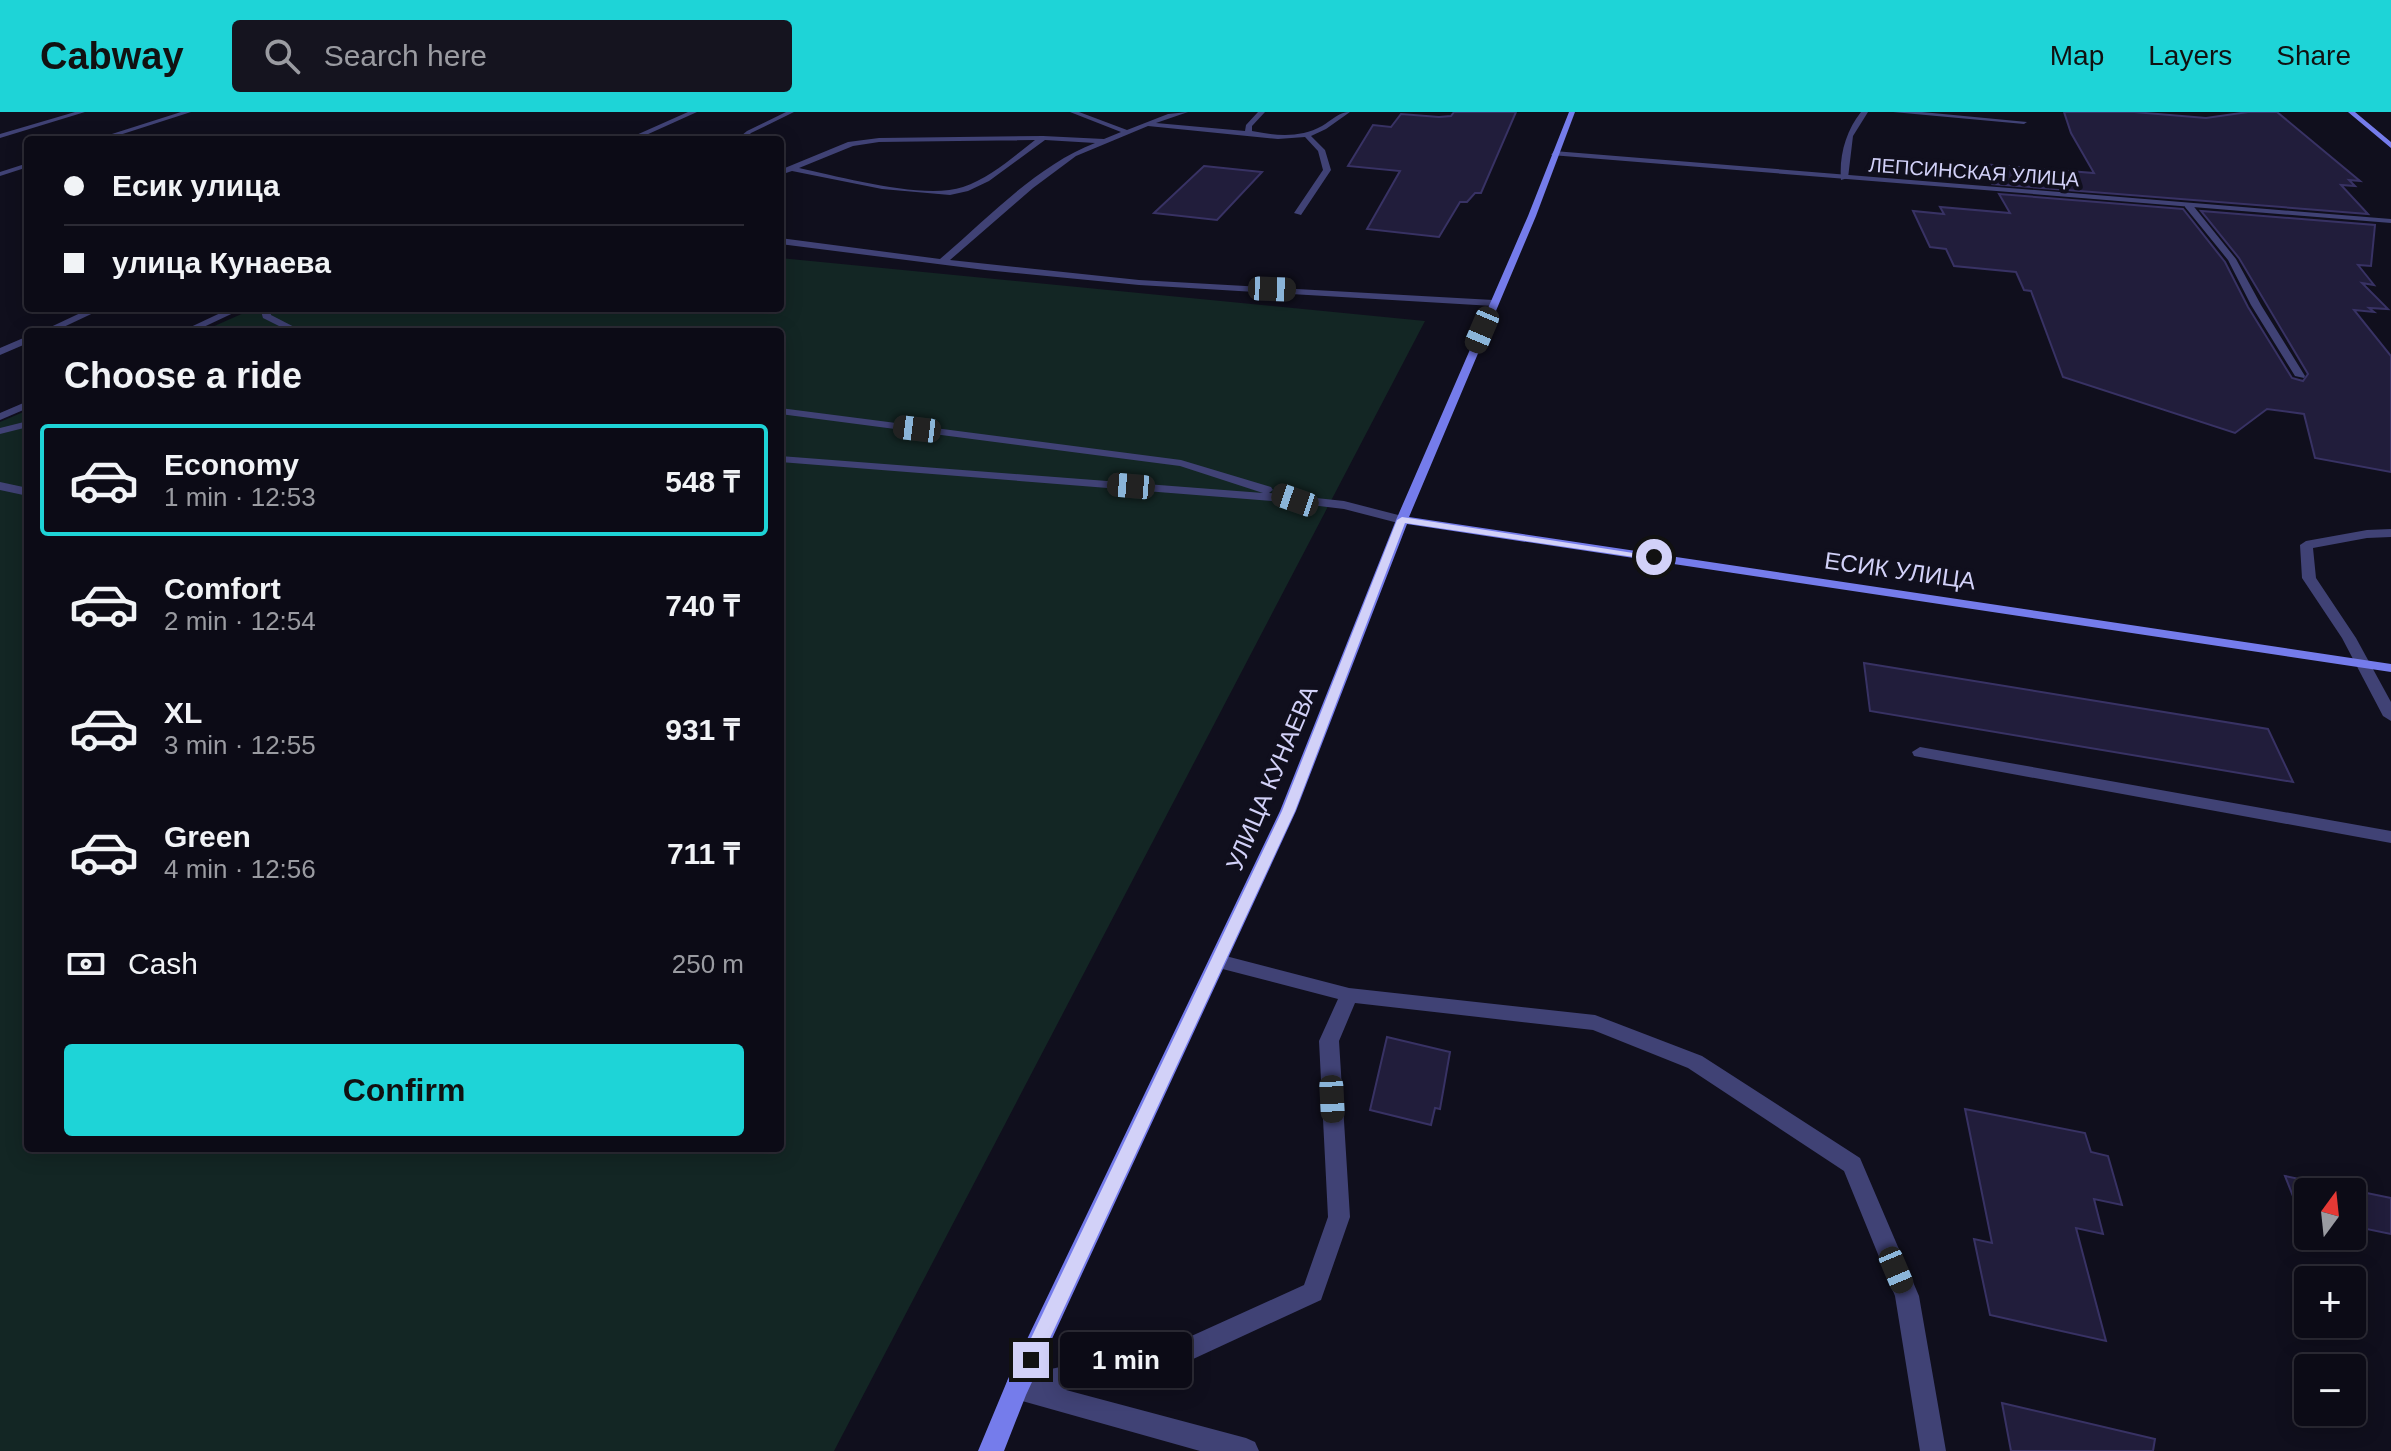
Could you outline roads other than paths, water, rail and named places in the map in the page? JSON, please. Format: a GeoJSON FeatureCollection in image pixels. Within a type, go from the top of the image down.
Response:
{"type":"FeatureCollection","features":[{"type":"Feature","properties":{"kind":"main road","name":"УЛИЦА КУНАЕВА"},"geometry":{"type":"LineString","coordinates":[[991,1451],[1017,1388],[1288,811],[1402,520],[1532,216],[1572,112]]}},
{"type":"Feature","properties":{"kind":"main road"},"geometry":{"type":"LineString","coordinates":[[2351,112],[2391,146]]}},
{"type":"Feature","properties":{"kind":"main road","name":"ЕСИК УЛИЦА"},"geometry":{"type":"LineString","coordinates":[[1402,520],[2391,668]]}},
{"type":"Feature","properties":{"kind":"street"},"geometry":{"type":"LineString","coordinates":[[0,136],[82,112]]}},
{"type":"Feature","properties":{"kind":"street"},"geometry":{"type":"LineString","coordinates":[[110,136],[188,112]]}},
{"type":"Feature","properties":{"kind":"street"},"geometry":{"type":"LineString","coordinates":[[638,136],[694,112]]}},
{"type":"Feature","properties":{"kind":"street"},"geometry":{"type":"LineString","coordinates":[[744,136],[791,112]]}},
{"type":"Feature","properties":{"kind":"street"},"geometry":{"type":"LineString","coordinates":[[1073,112],[1127,132]]}},
{"type":"Feature","properties":{"kind":"street"},"geometry":{"type":"LineString","coordinates":[[943,261],[1073,154],[1185,112]]}},
{"type":"Feature","properties":{"kind":"street"},"geometry":{"type":"LineString","coordinates":[[1249,133],[1248,126],[1262,112]]}},
{"type":"Feature","properties":{"kind":"street"},"geometry":{"type":"LineString","coordinates":[[1146,125],[1308,137],[1325,129],[1347,112]]}},
{"type":"Feature","properties":{"kind":"street"},"geometry":{"type":"LineString","coordinates":[[1844,178],[1844,154],[1851,128],[1865,112]]}},
{"type":"Feature","properties":{"kind":"street"},"geometry":{"type":"LineString","coordinates":[[1896,112],[2024,122]]}},
{"type":"Feature","properties":{"kind":"street"},"geometry":{"type":"LineString","coordinates":[[0,124],[29,128]]}},
{"type":"Feature","properties":{"kind":"street"},"geometry":{"type":"LineString","coordinates":[[1298,213],[1327,170],[1321,150],[1308,137]]}},
{"type":"Feature","properties":{"kind":"street"},"geometry":{"type":"LineString","coordinates":[[784,172],[851,144],[879,140],[1043,138],[1104,141]]}},
{"type":"Feature","properties":{"kind":"street"},"geometry":{"type":"LineString","coordinates":[[795,169],[846,181],[936,192],[963,191],[994,174],[1043,138]]}},
{"type":"Feature","properties":{"kind":"street","name":"ЛЕПСИНСКАЯ УЛИЦА"},"geometry":{"type":"LineString","coordinates":[[1554,153],[2391,221]]}},
{"type":"Feature","properties":{"kind":"street"},"geometry":{"type":"LineString","coordinates":[[0,174],[24,166]]}},
{"type":"Feature","properties":{"kind":"street"},"geometry":{"type":"LineString","coordinates":[[2188,205],[2232,259],[2300,376]]}},
{"type":"Feature","properties":{"kind":"street"},"geometry":{"type":"LineString","coordinates":[[784,241],[1190,286],[1418,296],[1493,303]]}},
{"type":"Feature","properties":{"kind":"street"},"geometry":{"type":"LineString","coordinates":[[54,328],[90,312]]}},
{"type":"Feature","properties":{"kind":"street"},"geometry":{"type":"LineString","coordinates":[[198,328],[231,312]]}},
{"type":"Feature","properties":{"kind":"street"},"geometry":{"type":"LineString","coordinates":[[266,312],[266,316],[291,328]]}},
{"type":"Feature","properties":{"kind":"street"},"geometry":{"type":"LineString","coordinates":[[0,352],[24,341]]}},
{"type":"Feature","properties":{"kind":"street"},"geometry":{"type":"LineString","coordinates":[[0,417],[24,406]]}},
{"type":"Feature","properties":{"kind":"street"},"geometry":{"type":"LineString","coordinates":[[784,412],[1181,463],[1295,500]]}},
{"type":"Feature","properties":{"kind":"street"},"geometry":{"type":"LineString","coordinates":[[0,431],[24,425]]}},
{"type":"Feature","properties":{"kind":"street"},"geometry":{"type":"LineString","coordinates":[[784,459],[1295,500],[1344,505],[1402,520]]}},
{"type":"Feature","properties":{"kind":"street"},"geometry":{"type":"LineString","coordinates":[[0,486],[24,491]]}},
{"type":"Feature","properties":{"kind":"street"},"geometry":{"type":"LineString","coordinates":[[2391,533],[2306,545],[2309,578],[2364,664],[2368,677],[2391,716]]}},
{"type":"Feature","properties":{"kind":"street"},"geometry":{"type":"LineString","coordinates":[[1920,752],[2391,837]]}},
{"type":"Feature","properties":{"kind":"street"},"geometry":{"type":"LineString","coordinates":[[1218,961],[1349,995],[1595,1023],[1695,1062],[1852,1165],[1907,1296],[1933,1451]]}},
{"type":"Feature","properties":{"kind":"street"},"geometry":{"type":"LineString","coordinates":[[1017,1388],[1178,1354],[1313,1292],[1339,1217],[1329,1041],[1349,995]]}},
{"type":"Feature","properties":{"kind":"street"},"geometry":{"type":"LineString","coordinates":[[1017,1388],[1246,1451]]}}]}
